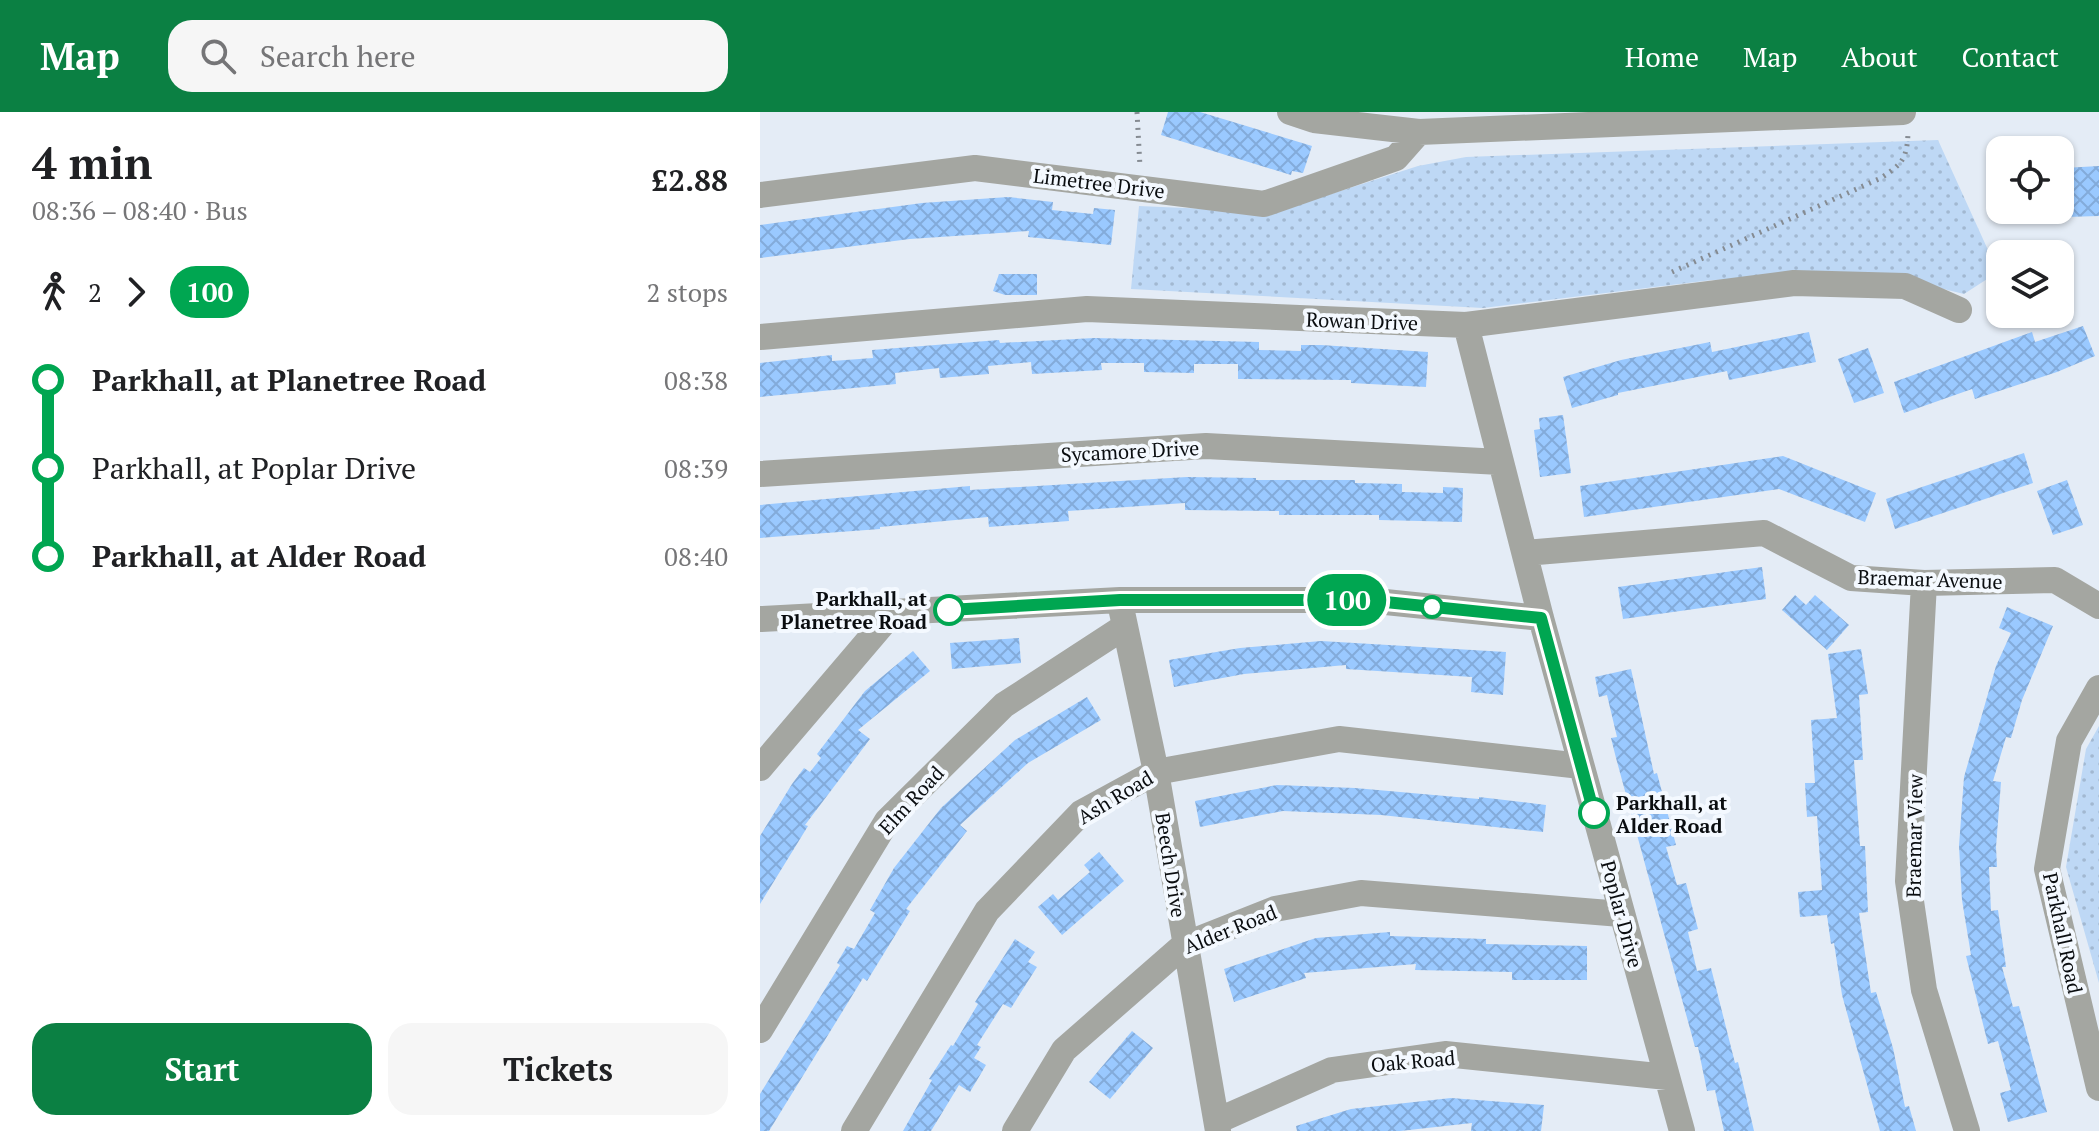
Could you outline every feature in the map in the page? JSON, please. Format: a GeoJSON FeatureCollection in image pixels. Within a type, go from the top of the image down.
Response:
{"type":"FeatureCollection","features":[{"type":"Feature","properties":{"kind":"street"},"geometry":{"type":"LineString","coordinates":[[1290,112],[1314,120],[1419,132],[1905,118]]}},
{"type":"Feature","properties":{"kind":"street","name":"Limetree Drive"},"geometry":{"type":"LineString","coordinates":[[760,195],[975,168],[1264,204],[1396,158],[1419,132]]}},
{"type":"Feature","properties":{"kind":"street","name":"Rowan Drive"},"geometry":{"type":"LineString","coordinates":[[760,337],[1087,309],[1466,325],[1794,283],[1905,286],[1959,310]]}},
{"type":"Feature","properties":{"kind":"street","name":"Poplar Drive"},"geometry":{"type":"LineString","coordinates":[[1466,325],[1541,618],[1682,1131]]}},
{"type":"Feature","properties":{"kind":"street","name":"Sycamore Drive"},"geometry":{"type":"LineString","coordinates":[[760,474],[1206,446],[1500,462]]}},
{"type":"Feature","properties":{"kind":"street","name":"Braemar Avenue"},"geometry":{"type":"LineString","coordinates":[[1525,553],[1764,533],[1851,578],[1924,583],[2055,580],[2099,606]]}},
{"type":"Feature","properties":{"kind":"street","name":"Braemar View"},"geometry":{"type":"LineString","coordinates":[[1924,583],[1908,881],[1924,990],[1967,1131]]}},
{"type":"Feature","properties":{"kind":"street"},"geometry":{"type":"LineString","coordinates":[[760,619],[1120,600],[1366,600],[1541,618]]}},
{"type":"Feature","properties":{"kind":"street","name":"Beech Drive"},"geometry":{"type":"LineString","coordinates":[[1120,600],[1156,772],[1217,1126]]}},
{"type":"Feature","properties":{"kind":"street"},"geometry":{"type":"LineString","coordinates":[[760,768],[892,613]]}},
{"type":"Feature","properties":{"kind":"street","name":"Elm Road"},"geometry":{"type":"LineString","coordinates":[[760,1030],[887,821],[1004,705],[1124,627]]}},
{"type":"Feature","properties":{"kind":"street","name":"Parkhall Road"},"geometry":{"type":"LineString","coordinates":[[2099,688],[2069,741],[2047,869],[2099,1088]]}},
{"type":"Feature","properties":{"kind":"street","name":"Ash Road"},"geometry":{"type":"LineString","coordinates":[[854,1131],[987,911],[1081,813],[1156,772],[1339,739],[1581,766]]}},
{"type":"Feature","properties":{"kind":"street","name":"Alder Road"},"geometry":{"type":"LineString","coordinates":[[1015,1131],[1064,1050],[1184,945],[1275,909],[1361,893],[1621,914]]}},
{"type":"Feature","properties":{"kind":"street","name":"Oak Road"},"geometry":{"type":"LineString","coordinates":[[1217,1126],[1332,1070],[1445,1054],[1667,1077]]}},
{"type":"Feature","properties":{"kind":"path"},"geometry":{"type":"LineString","coordinates":[[1137,112],[1141,152],[1139,188]]}},
{"type":"Feature","properties":{"kind":"path"},"geometry":{"type":"LineString","coordinates":[[1649,302],[1652,290],[1666,275],[1881,178],[1900,165],[1907,150],[1905,118]]}},
{"type":"Feature","properties":{"kind":"shaded area"},"geometry":{"type":"Polygon","coordinates":[[[1938,140],[1986,246],[1986,280],[1964,294],[1890,276],[1712,280],[1483,308],[1131,289],[1139,206],[1275,212],[1418,166],[1466,157],[1938,140]]]}},
{"type":"Feature","properties":{"kind":"shaded area"},"geometry":{"type":"Polygon","coordinates":[[[2099,726],[2099,983],[2066,867],[2086,749],[2099,726]]]}},
{"type":"Feature","properties":{"kind":"building"},"geometry":{"type":"Polygon","coordinates":[[[1168,112],[1200,112],[1312,146],[1303,173],[1292,171],[1291,175],[1161,135],[1168,112]]]}},
{"type":"Feature","properties":{"kind":"building"},"geometry":{"type":"Polygon","coordinates":[[[2099,166],[2099,216],[2074,217],[2074,167],[2099,166]]]}},
{"type":"Feature","properties":{"kind":"building"},"geometry":{"type":"Polygon","coordinates":[[[1008,197],[1053,202],[1052,210],[1093,214],[1094,208],[1115,210],[1111,245],[1028,237],[1029,231],[910,239],[760,258],[760,225],[922,203],[1008,197]]]}},
{"type":"Feature","properties":{"kind":"building"},"geometry":{"type":"Polygon","coordinates":[[[999,274],[1037,274],[1037,295],[1005,295],[993,291],[999,274]]]}},
{"type":"Feature","properties":{"kind":"building"},"geometry":{"type":"Polygon","coordinates":[[[2083,326],[2095,356],[1975,399],[1972,389],[1904,413],[1894,382],[2032,332],[2035,342],[2083,326]]]}},
{"type":"Feature","properties":{"kind":"building"},"geometry":{"type":"Polygon","coordinates":[[[1809,332],[1816,362],[1729,380],[1727,371],[1618,393],[1572,408],[1563,377],[1621,360],[1710,342],[1712,352],[1809,332]]]}},
{"type":"Feature","properties":{"kind":"building"},"geometry":{"type":"Polygon","coordinates":[[[1094,338],[1259,342],[1259,350],[1301,351],[1301,345],[1321,345],[1428,352],[1426,387],[1351,383],[1351,380],[1238,379],[1238,364],[1194,364],[1194,373],[1144,372],[1144,363],[1101,363],[1102,370],[1032,374],[1031,362],[988,366],[989,374],[940,378],[939,368],[895,373],[896,384],[760,397],[760,363],[832,355],[832,361],[873,358],[872,350],[999,340],[1000,343],[1094,338]]]}},
{"type":"Feature","properties":{"kind":"building"},"geometry":{"type":"Polygon","coordinates":[[[1868,348],[1884,393],[1854,403],[1838,359],[1868,348]]]}},
{"type":"Feature","properties":{"kind":"building"},"geometry":{"type":"Polygon","coordinates":[[[1563,415],[1571,473],[1540,477],[1534,430],[1540,429],[1539,418],[1563,415]]]}},
{"type":"Feature","properties":{"kind":"building"},"geometry":{"type":"Polygon","coordinates":[[[2024,453],[2033,483],[1895,529],[1886,499],[2024,453]]]}},
{"type":"Feature","properties":{"kind":"building"},"geometry":{"type":"Polygon","coordinates":[[[1783,456],[1876,493],[1865,522],[1779,489],[1584,517],[1580,486],[1783,456]]]}},
{"type":"Feature","properties":{"kind":"building"},"geometry":{"type":"Polygon","coordinates":[[[1187,477],[1355,480],[1355,483],[1402,484],[1402,492],[1443,493],[1443,487],[1463,488],[1462,522],[1379,520],[1379,515],[1279,515],[1279,511],[1185,510],[1185,503],[1068,511],[1069,521],[989,527],[988,517],[760,538],[760,505],[970,486],[970,490],[1187,477]]]}},
{"type":"Feature","properties":{"kind":"building"},"geometry":{"type":"Polygon","coordinates":[[[2067,480],[2083,525],[2053,535],[2037,491],[2067,480]]]}},
{"type":"Feature","properties":{"kind":"building"},"geometry":{"type":"Polygon","coordinates":[[[1762,567],[1766,599],[1623,619],[1618,587],[1762,567]]]}},
{"type":"Feature","properties":{"kind":"building"},"geometry":{"type":"Polygon","coordinates":[[[1795,595],[1806,605],[1815,595],[1849,625],[1827,650],[1782,610],[1795,595]]]}},
{"type":"Feature","properties":{"kind":"building"},"geometry":{"type":"Polygon","coordinates":[[[2007,607],[2053,626],[2022,700],[2011,738],[2006,737],[1993,781],[2001,782],[1997,867],[1989,867],[1991,911],[1998,910],[2006,967],[2002,967],[2013,1007],[2019,1006],[2047,1112],[2008,1122],[2000,1093],[2011,1090],[1998,1041],[1988,1044],[1966,956],[1971,955],[1962,900],[1959,846],[1964,777],[1996,666],[2011,633],[1999,628],[2007,607]]]}},
{"type":"Feature","properties":{"kind":"building"},"geometry":{"type":"Polygon","coordinates":[[[1019,638],[1021,663],[952,669],[950,643],[1019,638]]]}},
{"type":"Feature","properties":{"kind":"building"},"geometry":{"type":"Polygon","coordinates":[[[1321,641],[1506,652],[1503,695],[1471,692],[1472,677],[1346,669],[1346,665],[1244,674],[1174,687],[1169,660],[1240,648],[1321,641]]]}},
{"type":"Feature","properties":{"kind":"building"},"geometry":{"type":"Polygon","coordinates":[[[1861,649],[1868,694],[1859,695],[1863,760],[1854,760],[1860,846],[1865,846],[1868,912],[1859,913],[1871,993],[1876,992],[1893,1048],[1905,1107],[1909,1106],[1916,1131],[1880,1131],[1842,995],[1827,915],[1800,917],[1798,892],[1822,890],[1817,816],[1807,817],[1805,783],[1815,783],[1811,720],[1837,718],[1828,654],[1861,649]]]}},
{"type":"Feature","properties":{"kind":"building"},"geometry":{"type":"Polygon","coordinates":[[[913,651],[930,671],[858,730],[870,739],[805,825],[808,826],[760,904],[760,836],[792,784],[804,768],[810,772],[821,758],[817,754],[865,691],[913,651]]]}},
{"type":"Feature","properties":{"kind":"building"},"geometry":{"type":"Polygon","coordinates":[[[1631,669],[1654,774],[1657,773],[1676,845],[1666,847],[1677,885],[1686,883],[1698,929],[1688,932],[1697,971],[1711,968],[1754,1131],[1724,1131],[1715,1090],[1707,1091],[1698,1047],[1695,1047],[1616,758],[1611,738],[1617,737],[1607,695],[1599,697],[1595,677],[1631,669]]]}},
{"type":"Feature","properties":{"kind":"building"},"geometry":{"type":"Polygon","coordinates":[[[1087,697],[1101,720],[1028,763],[960,825],[967,831],[906,909],[910,911],[867,981],[863,978],[769,1131],[760,1131],[760,1094],[840,965],[837,963],[847,946],[854,949],[875,913],[870,910],[894,868],[941,808],[1015,740],[1087,697]]]}},
{"type":"Feature","properties":{"kind":"building"},"geometry":{"type":"Polygon","coordinates":[[[1277,785],[1479,797],[1546,805],[1543,832],[1381,815],[1283,811],[1200,827],[1195,801],[1277,785]]]}},
{"type":"Feature","properties":{"kind":"building"},"geometry":{"type":"Polygon","coordinates":[[[1099,852],[1124,881],[1062,935],[1038,907],[1053,894],[1058,900],[1090,872],[1084,865],[1099,852]]]}},
{"type":"Feature","properties":{"kind":"building"},"geometry":{"type":"Polygon","coordinates":[[[1390,932],[1390,936],[1486,939],[1486,944],[1587,946],[1587,980],[1512,980],[1512,972],[1415,970],[1416,964],[1304,973],[1306,978],[1234,1002],[1224,969],[1316,938],[1390,932]]]}},
{"type":"Feature","properties":{"kind":"building"},"geometry":{"type":"Polygon","coordinates":[[[1015,939],[1035,952],[1028,962],[1037,967],[1011,1008],[1003,1004],[977,1045],[981,1047],[974,1058],[986,1065],[970,1092],[959,1085],[931,1131],[903,1131],[932,1080],[929,1079],[953,1046],[978,1004],[975,1002],[1015,939]]]}},
{"type":"Feature","properties":{"kind":"building"},"geometry":{"type":"Polygon","coordinates":[[[1132,1031],[1153,1048],[1110,1099],[1089,1082],[1132,1031]]]}},
{"type":"Feature","properties":{"kind":"building"},"geometry":{"type":"Polygon","coordinates":[[[1451,1098],[1544,1105],[1541,1131],[1471,1131],[1472,1123],[1400,1131],[1297,1131],[1296,1126],[1351,1109],[1451,1098]]]}},
{"type":"Feature","properties":{"kind":"bus line","name":"100"},"geometry":{"type":"LineString","coordinates":[[949,610],[1120,600],[1366,600],[1541,618],[1594,813]]}},
{"type":"Feature","properties":{"kind":"place","name":"Parkhall, at Planetree Road"},"geometry":{"type":"Point","coordinates":[949,610]}},
{"type":"Feature","properties":{"kind":"place","name":"Parkhall, at Alder Road"},"geometry":{"type":"Point","coordinates":[1594,813]}}]}
